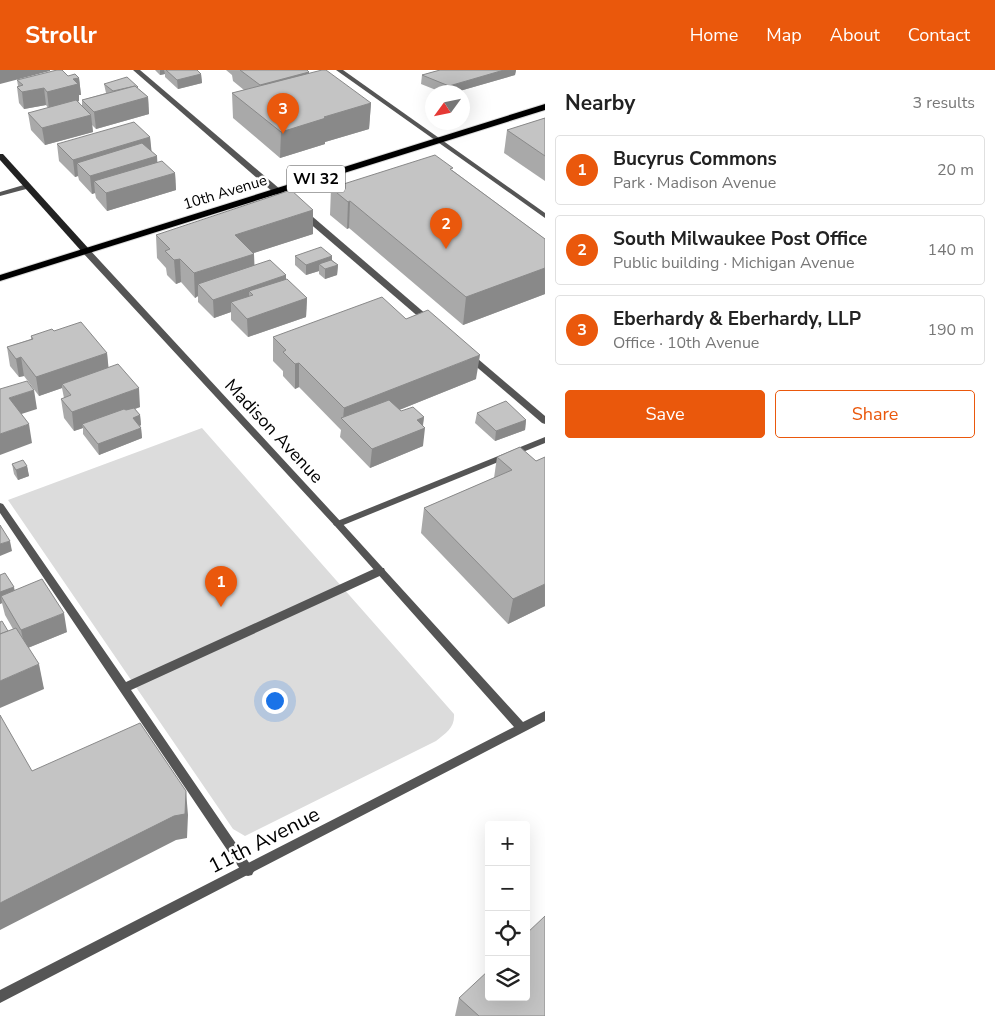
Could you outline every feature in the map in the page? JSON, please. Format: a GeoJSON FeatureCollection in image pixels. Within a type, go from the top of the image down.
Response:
{"type":"FeatureCollection","features":[{"type":"Feature","properties":{"kind":"main road","name":"10th Avenue"},"geometry":{"type":"LineString","coordinates":[[0,278],[545,107]]}},
{"type":"Feature","properties":{"kind":"street"},"geometry":{"type":"LineString","coordinates":[[136,70],[440,331]]}},
{"type":"Feature","properties":{"kind":"street"},"geometry":{"type":"LineString","coordinates":[[339,70],[545,216]]}},
{"type":"Feature","properties":{"kind":"street","name":"Madison Avenue"},"geometry":{"type":"LineString","coordinates":[[0,156],[338,524],[522,728]]}},
{"type":"Feature","properties":{"kind":"street"},"geometry":{"type":"LineString","coordinates":[[0,194],[27,186]]}},
{"type":"Feature","properties":{"kind":"street"},"geometry":{"type":"LineString","coordinates":[[462,350],[545,421]]}},
{"type":"Feature","properties":{"kind":"street"},"geometry":{"type":"LineString","coordinates":[[338,524],[545,440]]}},
{"type":"Feature","properties":{"kind":"street"},"geometry":{"type":"LineString","coordinates":[[0,506],[248,871]]}},
{"type":"Feature","properties":{"kind":"street"},"geometry":{"type":"LineString","coordinates":[[124,688],[380,572]]}},
{"type":"Feature","properties":{"kind":"street","name":"11th Avenue"},"geometry":{"type":"LineString","coordinates":[[0,997],[248,871],[545,716]]}},
{"type":"Feature","properties":{"kind":"shaded area"},"geometry":{"type":"Polygon","coordinates":[[[202,428],[454,714],[451,727],[436,741],[245,836],[233,829],[8,500],[202,428]]]}},
{"type":"Feature","properties":{"kind":"building"},"geometry":{"type":"Polygon","coordinates":[[[62,70],[68,76],[75,74],[79,78],[73,79],[78,84],[47,92],[44,88],[22,92],[17,87],[23,85],[17,80],[62,70]]]}},
{"type":"Feature","properties":{"kind":"building"},"geometry":{"type":"Polygon","coordinates":[[[166,70],[197,70],[201,74],[177,80],[166,70]]]}},
{"type":"Feature","properties":{"kind":"building"},"geometry":{"type":"Polygon","coordinates":[[[240,70],[307,70],[309,72],[260,85],[240,70]]]}},
{"type":"Feature","properties":{"kind":"building"},"geometry":{"type":"Polygon","coordinates":[[[326,70],[371,103],[281,132],[232,93],[326,70]]]}},
{"type":"Feature","properties":{"kind":"building"},"geometry":{"type":"Polygon","coordinates":[[[440,70],[504,70],[452,85],[447,85],[422,75],[440,70]]]}},
{"type":"Feature","properties":{"kind":"building"},"geometry":{"type":"Polygon","coordinates":[[[127,77],[137,88],[135,86],[113,91],[104,84],[127,77]]]}},
{"type":"Feature","properties":{"kind":"building"},"geometry":{"type":"Polygon","coordinates":[[[135,86],[148,97],[94,112],[82,100],[135,86]]]}},
{"type":"Feature","properties":{"kind":"building"},"geometry":{"type":"Polygon","coordinates":[[[76,100],[91,115],[42,128],[28,113],[76,100]]]}},
{"type":"Feature","properties":{"kind":"building"},"geometry":{"type":"Polygon","coordinates":[[[545,118],[545,156],[507,130],[545,118]]]}},
{"type":"Feature","properties":{"kind":"building"},"geometry":{"type":"Polygon","coordinates":[[[134,122],[150,137],[73,160],[57,144],[134,122]]]}},
{"type":"Feature","properties":{"kind":"building"},"geometry":{"type":"Polygon","coordinates":[[[142,143],[157,156],[90,176],[77,163],[142,143]]]}},
{"type":"Feature","properties":{"kind":"building"},"geometry":{"type":"Polygon","coordinates":[[[435,155],[453,168],[450,169],[545,239],[545,268],[466,297],[350,201],[348,202],[331,188],[435,155]]]}},
{"type":"Feature","properties":{"kind":"building"},"geometry":{"type":"Polygon","coordinates":[[[162,161],[175,173],[106,193],[94,181],[162,161]]]}},
{"type":"Feature","properties":{"kind":"building"},"geometry":{"type":"Polygon","coordinates":[[[291,190],[313,210],[235,235],[254,254],[194,273],[180,259],[174,260],[165,251],[170,249],[156,235],[291,190]]]}},
{"type":"Feature","properties":{"kind":"building"},"geometry":{"type":"Polygon","coordinates":[[[321,247],[332,256],[306,265],[295,256],[321,247]]]}},
{"type":"Feature","properties":{"kind":"building"},"geometry":{"type":"Polygon","coordinates":[[[270,260],[286,275],[213,300],[198,284],[270,260]]]}},
{"type":"Feature","properties":{"kind":"building"},"geometry":{"type":"Polygon","coordinates":[[[331,260],[338,265],[325,269],[319,264],[331,260]]]}},
{"type":"Feature","properties":{"kind":"building"},"geometry":{"type":"Polygon","coordinates":[[[287,279],[307,298],[247,319],[231,302],[253,295],[249,291],[287,279]]]}},
{"type":"Feature","properties":{"kind":"building"},"geometry":{"type":"Polygon","coordinates":[[[382,297],[406,319],[428,310],[480,355],[344,408],[299,363],[295,364],[283,352],[286,350],[273,337],[382,297]]]}},
{"type":"Feature","properties":{"kind":"building"},"geometry":{"type":"Polygon","coordinates":[[[81,322],[107,353],[36,377],[21,357],[16,359],[7,347],[33,339],[31,336],[81,322]]]}},
{"type":"Feature","properties":{"kind":"building"},"geometry":{"type":"Polygon","coordinates":[[[118,364],[139,388],[72,412],[61,399],[71,395],[62,384],[118,364]]]}},
{"type":"Feature","properties":{"kind":"building"},"geometry":{"type":"Polygon","coordinates":[[[27,381],[34,390],[9,398],[29,424],[0,434],[0,389],[27,381]]]}},
{"type":"Feature","properties":{"kind":"building"},"geometry":{"type":"Polygon","coordinates":[[[389,400],[401,411],[413,407],[424,417],[417,420],[425,428],[372,449],[341,418],[389,400]]]}},
{"type":"Feature","properties":{"kind":"building"},"geometry":{"type":"Polygon","coordinates":[[[506,401],[526,420],[496,431],[477,413],[506,401]]]}},
{"type":"Feature","properties":{"kind":"building"},"geometry":{"type":"Polygon","coordinates":[[[134,408],[140,415],[133,418],[141,428],[98,444],[82,424],[124,409],[134,408]]]}},
{"type":"Feature","properties":{"kind":"building"},"geometry":{"type":"Polygon","coordinates":[[[520,447],[536,461],[545,457],[545,584],[513,599],[424,508],[512,470],[497,457],[520,447]]]}},
{"type":"Feature","properties":{"kind":"building"},"geometry":{"type":"Polygon","coordinates":[[[23,460],[27,466],[16,470],[12,464],[23,460]]]}},
{"type":"Feature","properties":{"kind":"building"},"geometry":{"type":"Polygon","coordinates":[[[0,525],[10,541],[0,544],[0,525]]]}},
{"type":"Feature","properties":{"kind":"building"},"geometry":{"type":"Polygon","coordinates":[[[5,573],[14,587],[0,592],[0,575],[5,573]]]}},
{"type":"Feature","properties":{"kind":"building"},"geometry":{"type":"Polygon","coordinates":[[[42,579],[64,613],[21,630],[1,596],[42,579]]]}},
{"type":"Feature","properties":{"kind":"building"},"geometry":{"type":"Polygon","coordinates":[[[2,621],[8,631],[0,634],[0,622],[2,621]]]}},
{"type":"Feature","properties":{"kind":"building"},"geometry":{"type":"Polygon","coordinates":[[[16,628],[39,664],[0,681],[0,634],[16,628]]]}},
{"type":"Feature","properties":{"kind":"building"},"geometry":{"type":"Polygon","coordinates":[[[0,715],[32,771],[140,723],[186,791],[185,814],[174,816],[0,903],[0,715]]]}},
{"type":"Feature","properties":{"kind":"building"},"geometry":{"type":"Polygon","coordinates":[[[545,916],[545,1016],[479,1016],[459,998],[485,974],[485,1001],[530,1001],[530,930],[545,916]]]}},
{"type":"Feature","properties":{"kind":"place","name":"Eberhardy & Eberhardy, LLP"},"geometry":{"type":"Point","coordinates":[283,134]}},
{"type":"Feature","properties":{"kind":"place","name":"South Milwaukee Post Office"},"geometry":{"type":"Point","coordinates":[446,249]}},
{"type":"Feature","properties":{"kind":"place","name":"Bucyrus Commons"},"geometry":{"type":"Point","coordinates":[221,607]}}]}
